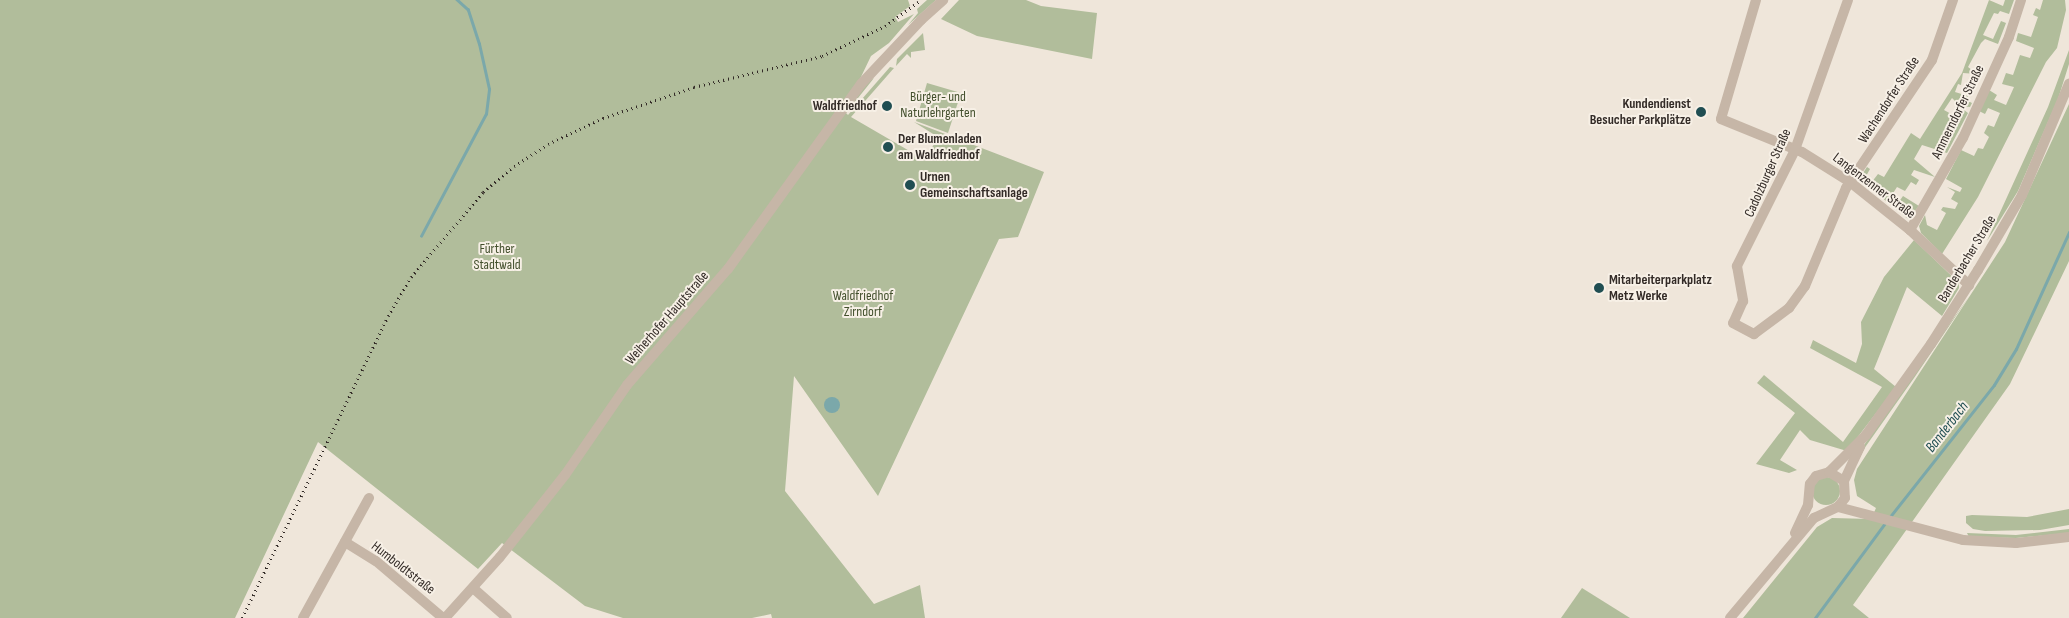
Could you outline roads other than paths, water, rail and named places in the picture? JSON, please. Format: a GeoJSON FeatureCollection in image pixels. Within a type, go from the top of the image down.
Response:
{"type":"FeatureCollection","features":[{"type":"Feature","properties":{"kind":"street","name":"Weiherhofer Hauptstraße"},"geometry":{"type":"LineString","coordinates":[[444,618],[473,588],[565,474],[627,385],[728,270],[764,223],[851,97],[906,35],[943,0]]}},
{"type":"Feature","properties":{"kind":"street","name":"Langenzenner Straße"},"geometry":{"type":"LineString","coordinates":[[1756,0],[1721,119],[1795,150],[1850,182],[1910,230],[1968,285]]}},
{"type":"Feature","properties":{"kind":"street","name":"Cadolzburger Straße"},"geometry":{"type":"LineString","coordinates":[[1761,329],[1754,334],[1732,323],[1743,301],[1738,266],[1795,150],[1848,0]]}},
{"type":"Feature","properties":{"kind":"street","name":"Wachendorfer Straße"},"geometry":{"type":"LineString","coordinates":[[1761,329],[1788,308],[1805,286],[1850,182],[1932,60],[1953,0]]}},
{"type":"Feature","properties":{"kind":"street","name":"Ammerndorfer Straße"},"geometry":{"type":"LineString","coordinates":[[1910,230],[1963,138],[2008,36],[2021,0]]}},
{"type":"Feature","properties":{"kind":"street","name":"Banderbacher Straße"},"geometry":{"type":"LineString","coordinates":[[1844,481],[1866,435],[1968,285],[2022,194],[2069,84]]}},
{"type":"Feature","properties":{"kind":"street","name":"Banderbacher Straße"},"geometry":{"type":"LineString","coordinates":[[1829,472],[1866,435]]}},
{"type":"Feature","properties":{"kind":"street"},"geometry":{"type":"LineString","coordinates":[[1872,515],[1846,492],[1844,481],[1829,472],[1812,479],[1808,489],[1810,498],[1818,508],[1872,515],[1906,528],[1983,543],[2040,542],[2069,537]]}},
{"type":"Feature","properties":{"kind":"street"},"geometry":{"type":"LineString","coordinates":[[1730,618],[1789,545],[1814,518],[1833,509],[1846,492]]}},
{"type":"Feature","properties":{"kind":"street"},"geometry":{"type":"LineString","coordinates":[[302,618],[369,498]]}},
{"type":"Feature","properties":{"kind":"street"},"geometry":{"type":"LineString","coordinates":[[1789,545],[1810,498]]}},
{"type":"Feature","properties":{"kind":"street","name":"Humboldtstraße"},"geometry":{"type":"LineString","coordinates":[[345,542],[376,561],[444,618]]}},
{"type":"Feature","properties":{"kind":"street"},"geometry":{"type":"LineString","coordinates":[[473,588],[507,618]]}},
{"type":"Feature","properties":{"kind":"water"},"geometry":{"type":"Polygon","coordinates":[[[832,397],[840,405],[832,413],[824,405],[832,397]]]}},
{"type":"Feature","properties":{"kind":"waterway"},"geometry":{"type":"LineString","coordinates":[[421,236],[486,114],[489,89],[479,44],[468,10],[457,0]]}},
{"type":"Feature","properties":{"kind":"waterway","name":"Banderbach"},"geometry":{"type":"LineString","coordinates":[[1889,518],[1994,385],[2016,349],[2069,232]]}},
{"type":"Feature","properties":{"kind":"waterway","name":"Banderbach"},"geometry":{"type":"LineString","coordinates":[[1815,618],[1885,523]]}},
{"type":"Feature","properties":{"kind":"railway"},"geometry":{"type":"LineString","coordinates":[[242,618],[388,316],[411,277],[483,192],[514,166],[548,144],[603,118],[694,87],[822,56],[885,26],[921,0]]}},
{"type":"Feature","properties":{"kind":"place","name":"Waldfriedhof"},"geometry":{"type":"Point","coordinates":[887,106]}},
{"type":"Feature","properties":{"kind":"place","name":"Kundendienst Besucher Parkplätze"},"geometry":{"type":"Point","coordinates":[1701,112]}},
{"type":"Feature","properties":{"kind":"place","name":"Der Blumenladen am Waldfriedhof"},"geometry":{"type":"Point","coordinates":[888,147]}},
{"type":"Feature","properties":{"kind":"place","name":"Urnen Gemeinschaftsanlage"},"geometry":{"type":"Point","coordinates":[910,185]}},
{"type":"Feature","properties":{"kind":"place","name":"Mitarbeiterparkplatz Metz Werke"},"geometry":{"type":"Point","coordinates":[1599,288]}},
{"type":"Feature","properties":{"kind":"park label","name":"Bürger- und Naturlehrgarten"},"geometry":{"type":"Point","coordinates":[938,105]}},
{"type":"Feature","properties":{"kind":"park label","name":"Fürther Stadtwald"},"geometry":{"type":"Point","coordinates":[497,258]}},
{"type":"Feature","properties":{"kind":"park label","name":"Waldfriedhof Zirndorf"},"geometry":{"type":"Point","coordinates":[863,304]}}]}
